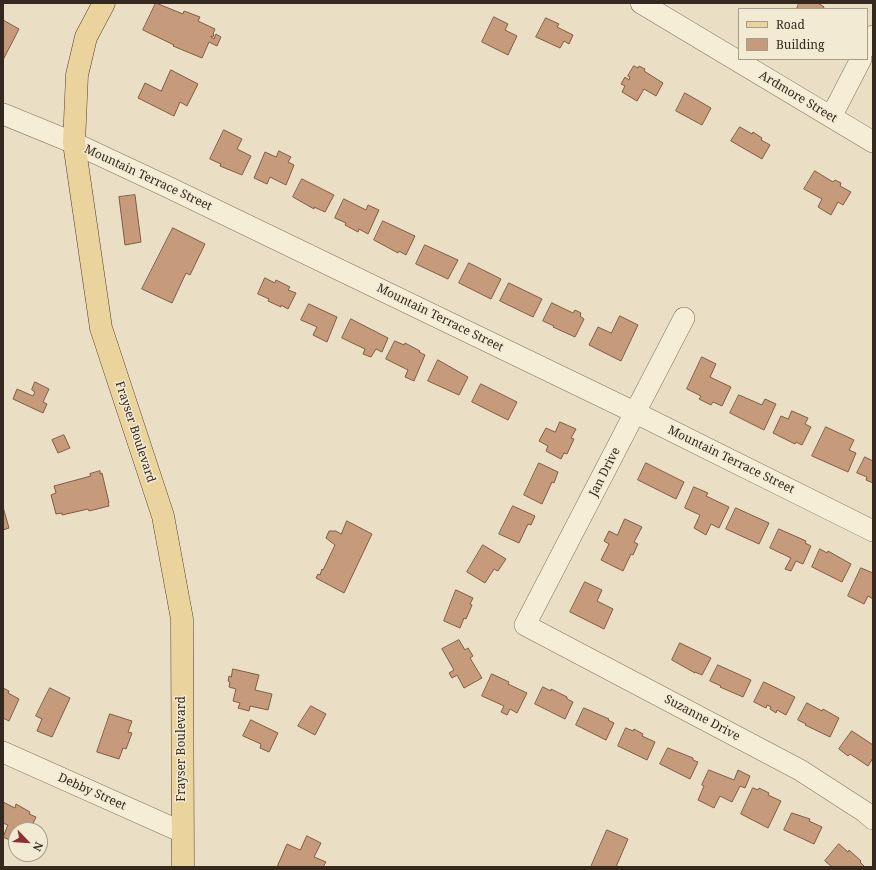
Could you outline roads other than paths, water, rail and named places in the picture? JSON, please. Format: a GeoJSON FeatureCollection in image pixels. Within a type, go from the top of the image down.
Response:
{"type":"FeatureCollection","features":[{"type":"Feature","properties":{"kind":"main road","name":"Frayser Boulevard"},"geometry":{"type":"LineString","coordinates":[[104,3],[86,37],[77,75],[74,143],[101,328],[163,516],[182,619],[182,867]]}},
{"type":"Feature","properties":{"kind":"street","name":"Ardmore Street"},"geometry":{"type":"LineString","coordinates":[[644,4],[873,142]]}},
{"type":"Feature","properties":{"kind":"street"},"geometry":{"type":"LineString","coordinates":[[868,45],[873,36]]}},
{"type":"Feature","properties":{"kind":"street"},"geometry":{"type":"LineString","coordinates":[[831,117],[860,60]]}},
{"type":"Feature","properties":{"kind":"street","name":"Mountain Terrace Street"},"geometry":{"type":"LineString","coordinates":[[3,114],[74,143],[177,191],[636,413],[873,531]]}},
{"type":"Feature","properties":{"kind":"street","name":"Jan Drive"},"geometry":{"type":"LineString","coordinates":[[525,625],[684,318]]}},
{"type":"Feature","properties":{"kind":"street","name":"Suzanne Drive"},"geometry":{"type":"LineString","coordinates":[[525,625],[800,770],[865,812],[873,819]]}},
{"type":"Feature","properties":{"kind":"street","name":"Debby Street"},"geometry":{"type":"LineString","coordinates":[[3,752],[182,832]]}}]}
